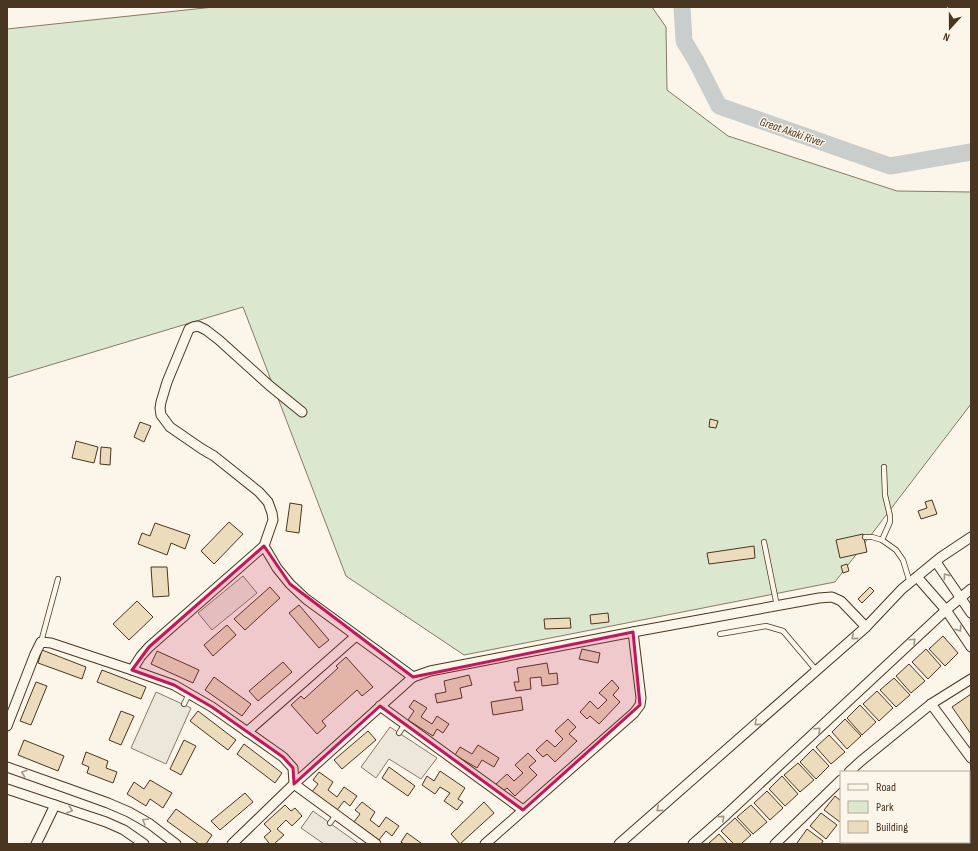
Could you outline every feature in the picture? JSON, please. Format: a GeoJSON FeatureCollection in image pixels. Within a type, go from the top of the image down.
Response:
{"type":"FeatureCollection","features":[{"type":"Feature","properties":{"kind":"street"},"geometry":{"type":"LineString","coordinates":[[132,670],[149,647],[210,598],[264,546],[273,520],[268,502],[259,492],[214,456],[170,427],[160,415],[160,408],[167,382],[189,329],[198,326],[206,330],[302,412]]}},
{"type":"Feature","properties":{"kind":"street"},"geometry":{"type":"LineString","coordinates":[[619,844],[866,627],[913,580],[971,537]]}},
{"type":"Feature","properties":{"kind":"street"},"geometry":{"type":"LineString","coordinates":[[264,546],[277,568],[290,584],[306,599],[413,677]]}},
{"type":"Feature","properties":{"kind":"street"},"geometry":{"type":"LineString","coordinates":[[936,562],[971,613]]}},
{"type":"Feature","properties":{"kind":"street"},"geometry":{"type":"LineString","coordinates":[[913,580],[946,610],[971,647]]}},
{"type":"Feature","properties":{"kind":"street"},"geometry":{"type":"LineString","coordinates":[[693,844],[960,597],[971,589]]}},
{"type":"Feature","properties":{"kind":"street"},"geometry":{"type":"LineString","coordinates":[[232,844],[294,784],[413,677],[430,671],[819,598],[832,597],[841,601],[866,627]]}},
{"type":"Feature","properties":{"kind":"street"},"geometry":{"type":"LineString","coordinates":[[485,844],[634,714],[640,705],[642,698],[633,632]]}},
{"type":"Feature","properties":{"kind":"street"},"geometry":{"type":"LineString","coordinates":[[247,732],[356,636]]}},
{"type":"Feature","properties":{"kind":"street"},"geometry":{"type":"LineString","coordinates":[[7,726],[41,642],[50,643],[174,685],[212,707],[283,758],[293,768],[294,784],[376,844]]}},
{"type":"Feature","properties":{"kind":"street"},"geometry":{"type":"LineString","coordinates":[[850,771],[860,761],[931,704],[971,679]]}},
{"type":"Feature","properties":{"kind":"street"},"geometry":{"type":"LineString","coordinates":[[931,704],[971,758]]}},
{"type":"Feature","properties":{"kind":"street"},"geometry":{"type":"LineString","coordinates":[[380,706],[523,810]]}},
{"type":"Feature","properties":{"kind":"street"},"geometry":{"type":"LineString","coordinates":[[7,767],[69,788],[129,812],[150,824],[176,844]]}},
{"type":"Feature","properties":{"kind":"street"},"geometry":{"type":"LineString","coordinates":[[775,844],[840,781]]}},
{"type":"Feature","properties":{"kind":"street"},"geometry":{"type":"LineString","coordinates":[[7,789],[106,822],[124,830],[144,844]]}},
{"type":"Feature","properties":{"kind":"street"},"geometry":{"type":"LineString","coordinates":[[36,844],[54,805]]}},
{"type":"Feature","properties":{"kind":"lane"},"geometry":{"type":"LineString","coordinates":[[882,540],[890,522],[885,495],[884,467]]}},
{"type":"Feature","properties":{"kind":"lane"},"geometry":{"type":"LineString","coordinates":[[865,537],[872,537],[882,540],[896,550],[913,580]]}},
{"type":"Feature","properties":{"kind":"lane"},"geometry":{"type":"LineString","coordinates":[[764,542],[777,606]]}},
{"type":"Feature","properties":{"kind":"lane"},"geometry":{"type":"LineString","coordinates":[[41,642],[58,579]]}},
{"type":"Feature","properties":{"kind":"lane"},"geometry":{"type":"LineString","coordinates":[[720,634],[766,626],[783,631],[816,670]]}},
{"type":"Feature","properties":{"kind":"lane"},"geometry":{"type":"LineString","coordinates":[[184,704],[189,694]]}},
{"type":"Feature","properties":{"kind":"lane"},"geometry":{"type":"LineString","coordinates":[[399,733],[405,724]]}},
{"type":"Feature","properties":{"kind":"lane"},"geometry":{"type":"LineString","coordinates":[[330,823],[336,815]]}},
{"type":"Feature","properties":{"kind":"highlighted area"},"geometry":{"type":"Polygon","coordinates":[[[264,546],[290,584],[413,677],[633,632],[640,705],[523,810],[380,706],[294,784],[293,768],[283,757],[212,707],[174,685],[132,670],[149,647],[264,546]]]}},
{"type":"Feature","properties":{"kind":"green space"},"geometry":{"type":"Polygon","coordinates":[[[214,7],[652,7],[666,27],[667,90],[728,136],[897,191],[971,192],[971,404],[835,582],[464,655],[346,576],[243,307],[7,378],[7,29],[214,7]]]}},
{"type":"Feature","properties":{"kind":"shaded area"},"geometry":{"type":"Polygon","coordinates":[[[243,576],[257,593],[212,630],[198,613],[243,576]]]}},
{"type":"Feature","properties":{"kind":"shaded area"},"geometry":{"type":"Polygon","coordinates":[[[156,692],[191,708],[166,764],[131,748],[156,692]]]}},
{"type":"Feature","properties":{"kind":"shaded area"},"geometry":{"type":"Polygon","coordinates":[[[390,727],[437,758],[421,779],[389,759],[376,778],[361,767],[390,727]]]}},
{"type":"Feature","properties":{"kind":"shaded area"},"geometry":{"type":"Polygon","coordinates":[[[313,811],[359,844],[324,844],[301,828],[313,811]]]}},
{"type":"Feature","properties":{"kind":"building"},"geometry":{"type":"Polygon","coordinates":[[[710,419],[718,421],[716,428],[709,427],[710,419]]]}},
{"type":"Feature","properties":{"kind":"building"},"geometry":{"type":"Polygon","coordinates":[[[140,422],[151,426],[144,442],[134,437],[140,422]]]}},
{"type":"Feature","properties":{"kind":"building"},"geometry":{"type":"Polygon","coordinates":[[[76,441],[98,447],[94,463],[72,458],[76,441]]]}},
{"type":"Feature","properties":{"kind":"building"},"geometry":{"type":"Polygon","coordinates":[[[101,447],[111,448],[110,465],[100,464],[101,447]]]}},
{"type":"Feature","properties":{"kind":"building"},"geometry":{"type":"Polygon","coordinates":[[[932,500],[937,514],[921,519],[918,511],[927,508],[925,502],[932,500]]]}},
{"type":"Feature","properties":{"kind":"building"},"geometry":{"type":"Polygon","coordinates":[[[290,503],[302,505],[299,533],[286,531],[290,503]]]}},
{"type":"Feature","properties":{"kind":"building"},"geometry":{"type":"Polygon","coordinates":[[[229,522],[243,534],[214,564],[201,551],[229,522]]]}},
{"type":"Feature","properties":{"kind":"building"},"geometry":{"type":"Polygon","coordinates":[[[155,523],[190,535],[185,549],[171,543],[167,555],[138,544],[142,533],[150,536],[155,523]]]}},
{"type":"Feature","properties":{"kind":"building"},"geometry":{"type":"Polygon","coordinates":[[[863,534],[867,552],[840,558],[836,540],[863,534]]]}},
{"type":"Feature","properties":{"kind":"building"},"geometry":{"type":"Polygon","coordinates":[[[754,546],[755,558],[709,564],[707,553],[754,546]]]}},
{"type":"Feature","properties":{"kind":"building"},"geometry":{"type":"Polygon","coordinates":[[[847,564],[849,571],[843,573],[841,566],[847,564]]]}},
{"type":"Feature","properties":{"kind":"building"},"geometry":{"type":"Polygon","coordinates":[[[151,567],[167,567],[169,596],[153,597],[151,567]]]}},
{"type":"Feature","properties":{"kind":"building"},"geometry":{"type":"Polygon","coordinates":[[[270,587],[280,598],[245,630],[234,619],[270,587]]]}},
{"type":"Feature","properties":{"kind":"building"},"geometry":{"type":"Polygon","coordinates":[[[870,587],[874,591],[862,603],[858,599],[870,587]]]}},
{"type":"Feature","properties":{"kind":"building"},"geometry":{"type":"Polygon","coordinates":[[[137,601],[153,617],[129,640],[113,624],[137,601]]]}},
{"type":"Feature","properties":{"kind":"building"},"geometry":{"type":"Polygon","coordinates":[[[299,605],[329,640],[319,648],[289,613],[299,605]]]}},
{"type":"Feature","properties":{"kind":"building"},"geometry":{"type":"Polygon","coordinates":[[[608,613],[609,622],[591,624],[590,615],[608,613]]]}},
{"type":"Feature","properties":{"kind":"building"},"geometry":{"type":"Polygon","coordinates":[[[570,618],[571,628],[545,629],[544,619],[570,618]]]}},
{"type":"Feature","properties":{"kind":"building"},"geometry":{"type":"Polygon","coordinates":[[[227,625],[236,635],[213,656],[204,645],[227,625]]]}},
{"type":"Feature","properties":{"kind":"building"},"geometry":{"type":"Polygon","coordinates":[[[943,636],[958,653],[945,666],[929,649],[943,636]]]}},
{"type":"Feature","properties":{"kind":"building"},"geometry":{"type":"Polygon","coordinates":[[[582,649],[600,653],[598,663],[579,659],[582,649]]]}},
{"type":"Feature","properties":{"kind":"building"},"geometry":{"type":"Polygon","coordinates":[[[926,649],[941,666],[928,679],[912,662],[926,649]]]}},
{"type":"Feature","properties":{"kind":"building"},"geometry":{"type":"Polygon","coordinates":[[[42,650],[86,667],[82,679],[38,663],[42,650]]]}},
{"type":"Feature","properties":{"kind":"building"},"geometry":{"type":"Polygon","coordinates":[[[157,651],[199,670],[193,683],[151,664],[157,651]]]}},
{"type":"Feature","properties":{"kind":"building"},"geometry":{"type":"Polygon","coordinates":[[[346,657],[373,687],[362,696],[357,690],[322,721],[326,726],[317,734],[291,705],[301,696],[304,699],[338,668],[336,666],[346,657]]]}},
{"type":"Feature","properties":{"kind":"building"},"geometry":{"type":"Polygon","coordinates":[[[283,662],[292,672],[258,701],[249,691],[283,662]]]}},
{"type":"Feature","properties":{"kind":"building"},"geometry":{"type":"Polygon","coordinates":[[[547,663],[549,674],[557,673],[558,684],[542,686],[541,677],[530,678],[531,689],[516,691],[514,682],[519,682],[517,668],[547,663]]]}},
{"type":"Feature","properties":{"kind":"building"},"geometry":{"type":"Polygon","coordinates":[[[909,664],[925,681],[911,693],[896,676],[909,664]]]}},
{"type":"Feature","properties":{"kind":"building"},"geometry":{"type":"Polygon","coordinates":[[[102,670],[146,687],[141,699],[97,682],[102,670]]]}},
{"type":"Feature","properties":{"kind":"building"},"geometry":{"type":"Polygon","coordinates":[[[469,675],[472,685],[460,688],[462,698],[437,703],[435,694],[446,692],[444,681],[469,675]]]}},
{"type":"Feature","properties":{"kind":"building"},"geometry":{"type":"Polygon","coordinates":[[[214,677],[251,704],[242,716],[205,690],[214,677]]]}},
{"type":"Feature","properties":{"kind":"building"},"geometry":{"type":"Polygon","coordinates":[[[894,678],[910,695],[896,707],[880,690],[894,678]]]}},
{"type":"Feature","properties":{"kind":"building"},"geometry":{"type":"Polygon","coordinates":[[[612,680],[619,688],[613,695],[620,702],[599,724],[590,716],[587,719],[580,712],[590,701],[598,709],[607,700],[599,693],[612,680]]]}},
{"type":"Feature","properties":{"kind":"building"},"geometry":{"type":"Polygon","coordinates":[[[36,682],[47,686],[31,725],[20,721],[36,682]]]}},
{"type":"Feature","properties":{"kind":"building"},"geometry":{"type":"Polygon","coordinates":[[[877,691],[893,708],[879,721],[863,704],[877,691]]]}},
{"type":"Feature","properties":{"kind":"building"},"geometry":{"type":"Polygon","coordinates":[[[971,694],[971,734],[952,707],[971,694]]]}},
{"type":"Feature","properties":{"kind":"building"},"geometry":{"type":"Polygon","coordinates":[[[521,697],[523,710],[493,715],[491,702],[521,697]]]}},
{"type":"Feature","properties":{"kind":"building"},"geometry":{"type":"Polygon","coordinates":[[[414,700],[427,708],[421,717],[432,724],[437,716],[449,724],[443,733],[437,729],[433,736],[408,720],[414,711],[409,707],[414,700]]]}},
{"type":"Feature","properties":{"kind":"building"},"geometry":{"type":"Polygon","coordinates":[[[860,705],[876,722],[862,735],[847,718],[860,705]]]}},
{"type":"Feature","properties":{"kind":"building"},"geometry":{"type":"Polygon","coordinates":[[[121,711],[134,716],[121,745],[109,740],[121,711]]]}},
{"type":"Feature","properties":{"kind":"building"},"geometry":{"type":"Polygon","coordinates":[[[198,711],[236,740],[228,750],[190,721],[198,711]]]}},
{"type":"Feature","properties":{"kind":"building"},"geometry":{"type":"Polygon","coordinates":[[[568,719],[576,727],[569,734],[577,741],[555,762],[547,754],[543,757],[536,750],[547,740],[555,747],[563,739],[555,731],[568,719]]]}},
{"type":"Feature","properties":{"kind":"building"},"geometry":{"type":"Polygon","coordinates":[[[845,719],[861,736],[847,749],[832,732],[845,719]]]}},
{"type":"Feature","properties":{"kind":"building"},"geometry":{"type":"Polygon","coordinates":[[[368,731],[376,740],[342,769],[334,760],[368,731]]]}},
{"type":"Feature","properties":{"kind":"building"},"geometry":{"type":"Polygon","coordinates":[[[829,735],[845,752],[831,764],[816,747],[829,735]]]}},
{"type":"Feature","properties":{"kind":"building"},"geometry":{"type":"Polygon","coordinates":[[[24,740],[64,756],[58,771],[18,755],[24,740]]]}},
{"type":"Feature","properties":{"kind":"building"},"geometry":{"type":"Polygon","coordinates":[[[184,740],[196,746],[181,775],[170,769],[184,740]]]}},
{"type":"Feature","properties":{"kind":"building"},"geometry":{"type":"Polygon","coordinates":[[[244,744],[282,773],[275,783],[237,754],[244,744]]]}},
{"type":"Feature","properties":{"kind":"building"},"geometry":{"type":"Polygon","coordinates":[[[478,745],[499,758],[494,767],[482,760],[477,768],[455,755],[460,747],[472,754],[478,745]]]}},
{"type":"Feature","properties":{"kind":"building"},"geometry":{"type":"Polygon","coordinates":[[[813,749],[829,766],[816,779],[800,762],[813,749]]]}},
{"type":"Feature","properties":{"kind":"building"},"geometry":{"type":"Polygon","coordinates":[[[86,752],[108,761],[106,768],[117,772],[113,783],[87,773],[89,767],[82,764],[86,752]]]}},
{"type":"Feature","properties":{"kind":"building"},"geometry":{"type":"Polygon","coordinates":[[[528,753],[536,761],[529,767],[537,775],[515,796],[507,788],[503,791],[496,784],[507,774],[514,781],[523,773],[515,765],[528,753]]]}},
{"type":"Feature","properties":{"kind":"building"},"geometry":{"type":"Polygon","coordinates":[[[798,763],[814,780],[800,792],[784,775],[798,763]]]}},
{"type":"Feature","properties":{"kind":"building"},"geometry":{"type":"Polygon","coordinates":[[[389,767],[415,786],[408,796],[382,778],[389,767]]]}},
{"type":"Feature","properties":{"kind":"building"},"geometry":{"type":"Polygon","coordinates":[[[440,771],[465,788],[458,799],[463,802],[457,810],[444,801],[450,793],[440,787],[435,794],[422,785],[427,776],[434,781],[440,771]]]}},
{"type":"Feature","properties":{"kind":"building"},"geometry":{"type":"Polygon","coordinates":[[[319,772],[333,782],[328,790],[337,797],[344,787],[357,796],[350,806],[344,801],[337,810],[312,792],[318,784],[313,780],[319,772]]]}},
{"type":"Feature","properties":{"kind":"building"},"geometry":{"type":"Polygon","coordinates":[[[782,776],[798,794],[785,806],[769,789],[782,776]]]}},
{"type":"Feature","properties":{"kind":"building"},"geometry":{"type":"Polygon","coordinates":[[[150,780],[172,793],[163,808],[150,799],[146,806],[127,794],[134,782],[144,789],[150,780]]]}},
{"type":"Feature","properties":{"kind":"building"},"geometry":{"type":"Polygon","coordinates":[[[767,791],[783,808],[770,820],[754,803],[767,791]]]}},
{"type":"Feature","properties":{"kind":"building"},"geometry":{"type":"Polygon","coordinates":[[[245,793],[253,802],[220,830],[211,821],[245,793]]]}},
{"type":"Feature","properties":{"kind":"building"},"geometry":{"type":"Polygon","coordinates":[[[835,796],[840,800],[840,822],[824,810],[835,796]]]}},
{"type":"Feature","properties":{"kind":"building"},"geometry":{"type":"Polygon","coordinates":[[[362,802],[375,812],[370,820],[379,827],[386,817],[399,826],[392,836],[386,831],[379,840],[354,822],[360,814],[355,810],[362,802]]]}},
{"type":"Feature","properties":{"kind":"building"},"geometry":{"type":"Polygon","coordinates":[[[484,802],[494,813],[460,844],[451,834],[484,802]]]}},
{"type":"Feature","properties":{"kind":"building"},"geometry":{"type":"Polygon","coordinates":[[[285,805],[291,811],[295,808],[302,816],[292,826],[286,820],[277,829],[284,835],[274,844],[270,844],[264,837],[271,831],[264,824],[285,805]]]}},
{"type":"Feature","properties":{"kind":"building"},"geometry":{"type":"Polygon","coordinates":[[[751,805],[767,822],[753,834],[737,817],[751,805]]]}},
{"type":"Feature","properties":{"kind":"building"},"geometry":{"type":"Polygon","coordinates":[[[176,809],[212,835],[206,844],[199,844],[167,821],[176,809]]]}},
{"type":"Feature","properties":{"kind":"building"},"geometry":{"type":"Polygon","coordinates":[[[821,813],[837,825],[826,839],[810,826],[821,813]]]}},
{"type":"Feature","properties":{"kind":"building"},"geometry":{"type":"Polygon","coordinates":[[[735,818],[751,835],[741,844],[734,844],[721,831],[735,818]]]}},
{"type":"Feature","properties":{"kind":"building"},"geometry":{"type":"Polygon","coordinates":[[[807,829],[823,841],[821,844],[797,843],[807,829]]]}},
{"type":"Feature","properties":{"kind":"building"},"geometry":{"type":"Polygon","coordinates":[[[407,833],[421,843],[404,844],[401,842],[407,833]]]}},
{"type":"Feature","properties":{"kind":"building"},"geometry":{"type":"Polygon","coordinates":[[[719,834],[728,844],[708,844],[719,834]]]}},
{"type":"Feature","properties":{"kind":"waterway","name":"Great Akaki River"},"geometry":{"type":"LineString","coordinates":[[682,7],[684,41],[719,106],[890,166],[971,152]]}}]}
